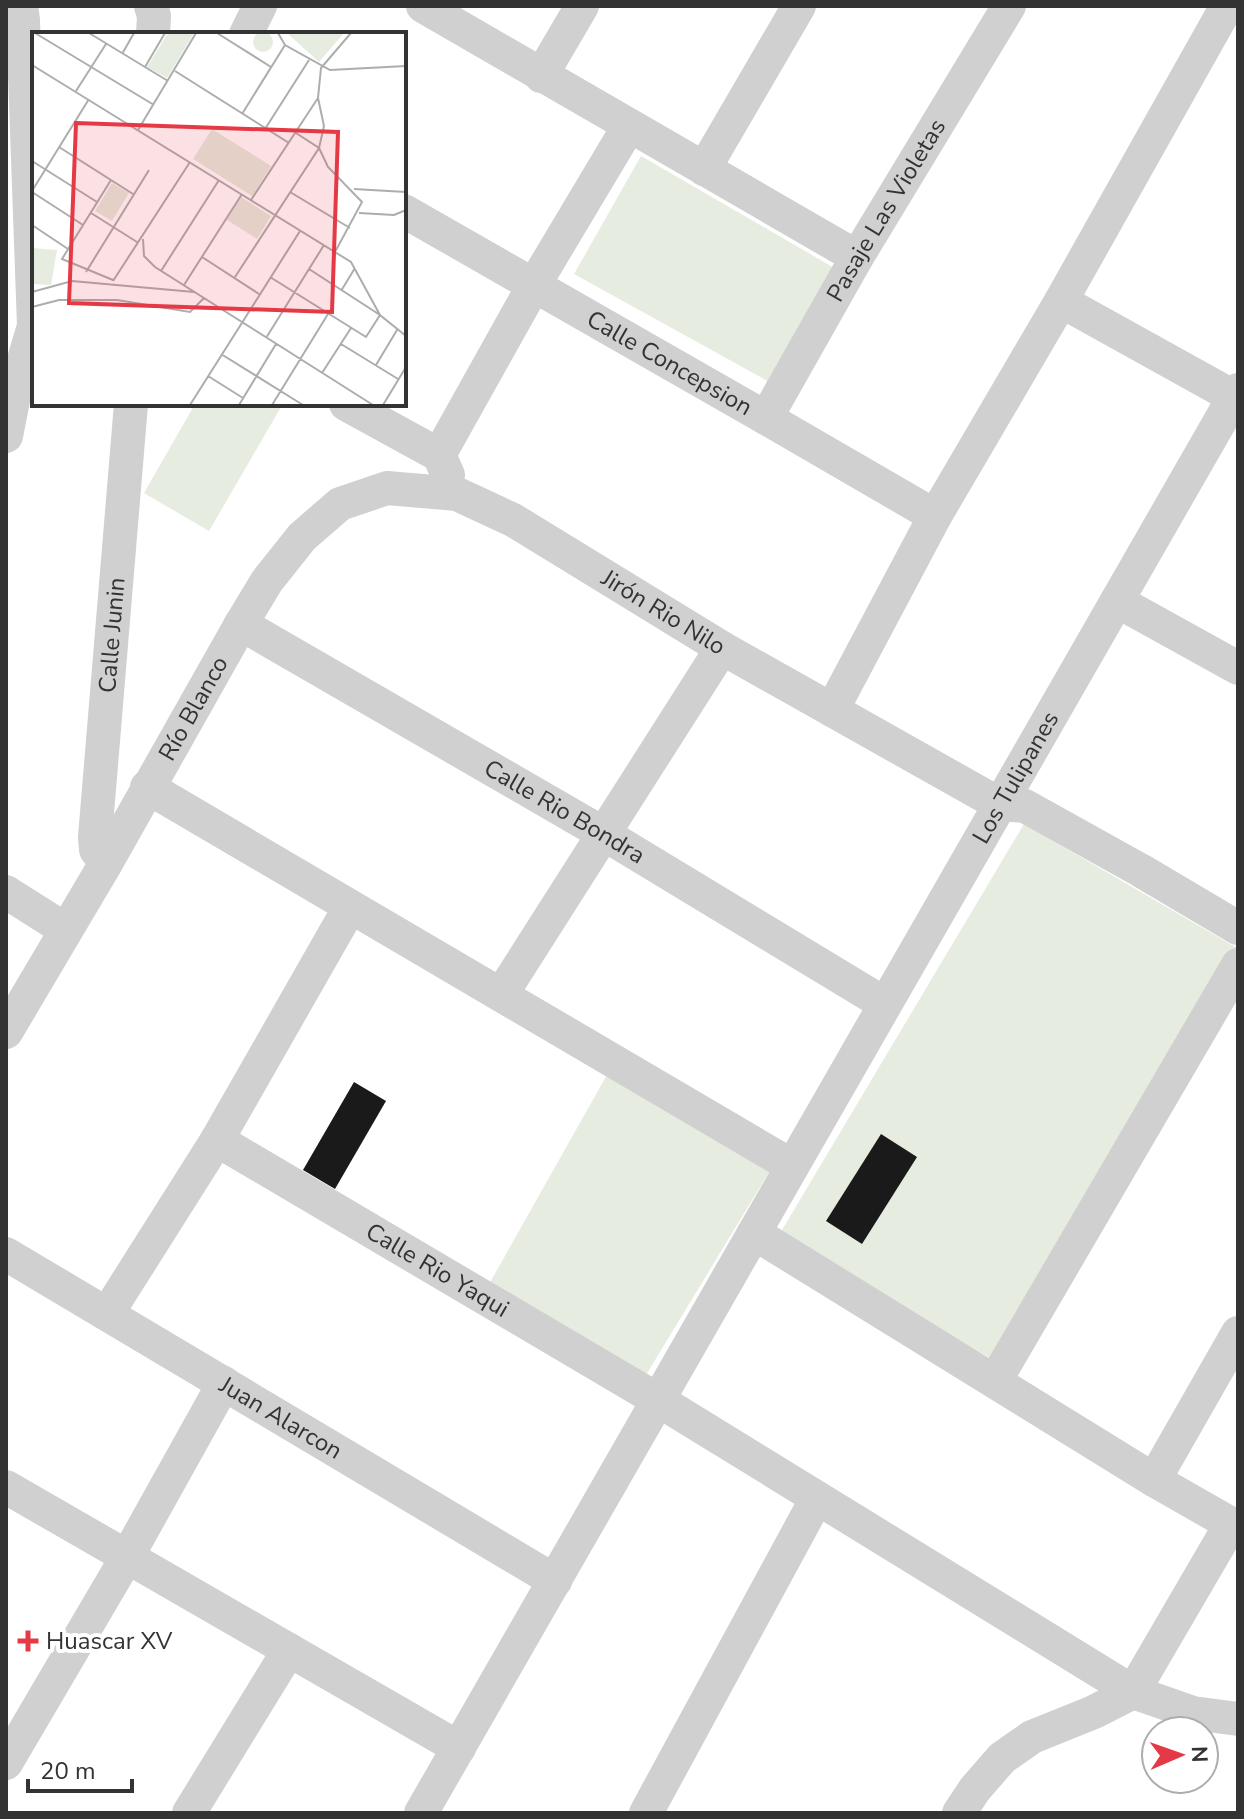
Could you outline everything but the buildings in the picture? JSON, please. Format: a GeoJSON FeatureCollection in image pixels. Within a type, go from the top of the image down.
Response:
{"type":"FeatureCollection","features":[{"type":"Feature","properties":{"kind":"street"},"geometry":{"type":"LineString","coordinates":[[21,6],[32,270]]}},
{"type":"Feature","properties":{"kind":"street"},"geometry":{"type":"LineString","coordinates":[[151,6],[153,32]]}},
{"type":"Feature","properties":{"kind":"street"},"geometry":{"type":"LineString","coordinates":[[247,32],[260,6]]}},
{"type":"Feature","properties":{"kind":"street"},"geometry":{"type":"LineString","coordinates":[[423,6],[857,257]]}},
{"type":"Feature","properties":{"kind":"street"},"geometry":{"type":"LineString","coordinates":[[541,76],[582,6]]}},
{"type":"Feature","properties":{"kind":"street"},"geometry":{"type":"LineString","coordinates":[[704,169],[799,6]]}},
{"type":"Feature","properties":{"kind":"street","name":"Pasaje Las Violetas"},"geometry":{"type":"LineString","coordinates":[[766,418],[857,257],[1009,6]]}},
{"type":"Feature","properties":{"kind":"street"},"geometry":{"type":"LineString","coordinates":[[832,710],[935,516],[1061,301],[1227,6]]}},
{"type":"Feature","properties":{"kind":"street"},"geometry":{"type":"LineString","coordinates":[[439,455],[534,285],[629,126]]}},
{"type":"Feature","properties":{"kind":"street","name":"Calle Concepsion"},"geometry":{"type":"LineString","coordinates":[[406,212],[935,516]]}},
{"type":"Feature","properties":{"kind":"street"},"geometry":{"type":"LineString","coordinates":[[1061,301],[1236,394]]}},
{"type":"Feature","properties":{"kind":"street"},"geometry":{"type":"LineString","coordinates":[[6,436],[15,390],[32,333]]}},
{"type":"Feature","properties":{"kind":"street","name":"Los Tulipanes"},"geometry":{"type":"LineString","coordinates":[[421,1813],[1117,601],[1225,443],[1236,394]]}},
{"type":"Feature","properties":{"kind":"street","name":"Calle Junin"},"geometry":{"type":"LineString","coordinates":[[106,863],[96,850],[95,837],[131,406]]}},
{"type":"Feature","properties":{"kind":"street"},"geometry":{"type":"LineString","coordinates":[[350,406],[439,455],[457,494]]}},
{"type":"Feature","properties":{"kind":"street","name":"Río Blanco"},"geometry":{"type":"LineString","coordinates":[[6,1032],[241,624],[267,581],[302,537],[340,504],[387,488],[457,494]]}},
{"type":"Feature","properties":{"kind":"street","name":"Jirón Rio Nilo"},"geometry":{"type":"LineString","coordinates":[[457,494],[513,520],[722,648],[999,804],[1025,806],[1238,928]]}},
{"type":"Feature","properties":{"kind":"street"},"geometry":{"type":"LineString","coordinates":[[1117,601],[1238,668]]}},
{"type":"Feature","properties":{"kind":"street","name":"Calle Rio Bondra"},"geometry":{"type":"LineString","coordinates":[[241,624],[604,834],[885,1004]]}},
{"type":"Feature","properties":{"kind":"street"},"geometry":{"type":"LineString","coordinates":[[501,995],[722,648]]}},
{"type":"Feature","properties":{"kind":"street"},"geometry":{"type":"LineString","coordinates":[[147,787],[792,1166]]}},
{"type":"Feature","properties":{"kind":"street"},"geometry":{"type":"LineString","coordinates":[[6,892],[66,930]]}},
{"type":"Feature","properties":{"kind":"street"},"geometry":{"type":"LineString","coordinates":[[107,1314],[217,1140],[350,907]]}},
{"type":"Feature","properties":{"kind":"street"},"geometry":{"type":"LineString","coordinates":[[995,1381],[1238,965]]}},
{"type":"Feature","properties":{"kind":"street","name":"Calle Rio Yaqui"},"geometry":{"type":"LineString","coordinates":[[217,1140],[658,1400],[1133,1692],[1193,1713],[1238,1719]]}},
{"type":"Feature","properties":{"kind":"street"},"geometry":{"type":"LineString","coordinates":[[754,1233],[1154,1480],[1235,1526],[1133,1692],[1032,1737],[1002,1758],[959,1813]]}},
{"type":"Feature","properties":{"kind":"street","name":"Juan Alarcon"},"geometry":{"type":"LineString","coordinates":[[6,1254],[555,1581]]}},
{"type":"Feature","properties":{"kind":"street"},"geometry":{"type":"LineString","coordinates":[[1154,1480],[1238,1333]]}},
{"type":"Feature","properties":{"kind":"street"},"geometry":{"type":"LineString","coordinates":[[6,1763],[127,1557],[224,1383]]}},
{"type":"Feature","properties":{"kind":"street"},"geometry":{"type":"LineString","coordinates":[[6,1487],[459,1748]]}},
{"type":"Feature","properties":{"kind":"street"},"geometry":{"type":"LineString","coordinates":[[646,1813],[817,1498]]}},
{"type":"Feature","properties":{"kind":"street"},"geometry":{"type":"LineString","coordinates":[[189,1813],[289,1650]]}},
{"type":"Feature","properties":{"kind":"shaded area"},"geometry":{"type":"Polygon","coordinates":[[[641,156],[836,269],[773,384],[574,274],[641,156]]]}},
{"type":"Feature","properties":{"kind":"shaded area"},"geometry":{"type":"Polygon","coordinates":[[[194,406],[281,407],[209,531],[144,493],[194,406]]]}},
{"type":"Feature","properties":{"kind":"shaded area"},"geometry":{"type":"Polygon","coordinates":[[[1024,824],[1237,948],[995,1361],[779,1235],[1024,824]]]}},
{"type":"Feature","properties":{"kind":"shaded area"},"geometry":{"type":"Polygon","coordinates":[[[608,1073],[774,1164],[646,1375],[488,1286],[608,1073]]]}},
{"type":"Feature","properties":{"kind":"place","name":"Huascar XV"},"geometry":{"type":"Point","coordinates":[28,1641]}}]}
